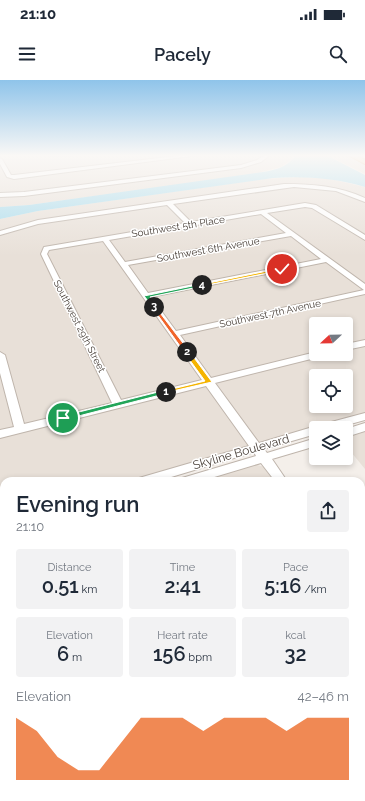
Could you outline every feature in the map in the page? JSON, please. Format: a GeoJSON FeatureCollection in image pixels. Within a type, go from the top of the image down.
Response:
{"type":"FeatureCollection","features":[{"type":"Feature","properties":{"kind":"street"},"geometry":{"type":"LineString","coordinates":[[0,195],[24,194],[61,189]]}},
{"type":"Feature","properties":{"kind":"street"},"geometry":{"type":"LineString","coordinates":[[0,233],[32,223],[266,189]]}},
{"type":"Feature","properties":{"kind":"street"},"geometry":{"type":"LineString","coordinates":[[327,189],[344,192],[365,200]]}},
{"type":"Feature","properties":{"kind":"street"},"geometry":{"type":"LineString","coordinates":[[168,203],[190,224]]}},
{"type":"Feature","properties":{"kind":"street","name":"Southwest 5th Place"},"geometry":{"type":"LineString","coordinates":[[46,248],[310,205],[321,210],[365,238]]}},
{"type":"Feature","properties":{"kind":"street"},"geometry":{"type":"LineString","coordinates":[[262,212],[365,288]]}},
{"type":"Feature","properties":{"kind":"street","name":"Southwest 6th Avenue"},"geometry":{"type":"LineString","coordinates":[[124,264],[292,234]]}},
{"type":"Feature","properties":{"kind":"street"},"geometry":{"type":"LineString","coordinates":[[104,238],[278,477]]}},
{"type":"Feature","properties":{"kind":"street","name":"Southwest 29th Street"},"geometry":{"type":"LineString","coordinates":[[46,248],[44,254],[118,404]]}},
{"type":"Feature","properties":{"kind":"street"},"geometry":{"type":"LineString","coordinates":[[147,296],[327,260]]}},
{"type":"Feature","properties":{"kind":"street","name":"Southwest 7th Avenue"},"geometry":{"type":"LineString","coordinates":[[174,334],[365,292]]}},
{"type":"Feature","properties":{"kind":"street"},"geometry":{"type":"LineString","coordinates":[[353,346],[365,343]]}},
{"type":"Feature","properties":{"kind":"street"},"geometry":{"type":"LineString","coordinates":[[0,355],[20,429]]}},
{"type":"Feature","properties":{"kind":"street"},"geometry":{"type":"LineString","coordinates":[[0,434],[309,357]]}},
{"type":"Feature","properties":{"kind":"street"},"geometry":{"type":"LineString","coordinates":[[348,421],[365,416]]}},
{"type":"Feature","properties":{"kind":"street"},"geometry":{"type":"LineString","coordinates":[[353,431],[365,427]]}},
{"type":"Feature","properties":{"kind":"street","name":"Skyline Boulevard"},"geometry":{"type":"LineString","coordinates":[[156,477],[309,432]]}},
{"type":"Feature","properties":{"kind":"street","name":"Skyline Boulevard"},"geometry":{"type":"LineString","coordinates":[[199,477],[309,444]]}},
{"type":"Feature","properties":{"kind":"shaded area"},"geometry":{"type":"Polygon","coordinates":[[[0,189],[149,189],[29,205],[0,207],[0,189]]]}},
{"type":"Feature","properties":{"kind":"shaded area"},"geometry":{"type":"Polygon","coordinates":[[[195,189],[365,189],[365,413],[338,421],[309,421],[309,429],[146,477],[0,477],[0,219],[38,211],[195,189]]]}},
{"type":"Feature","properties":{"kind":"shaded area"},"geometry":{"type":"Polygon","coordinates":[[[365,430],[365,469],[353,454],[353,434],[365,430]]]}},
{"type":"Feature","properties":{"kind":"shaded area"},"geometry":{"type":"Polygon","coordinates":[[[253,464],[265,467],[273,477],[211,477],[253,464]]]}},
{"type":"Feature","properties":{"kind":"water"},"geometry":{"type":"Polygon","coordinates":[[[144,189],[197,189],[38,211],[0,219],[0,207],[29,205],[144,189]]]}},
{"type":"Feature","properties":{"kind":"route"},"geometry":{"type":"LineString","coordinates":[[63,418],[209,382],[147,296],[282,269]]}}]}
